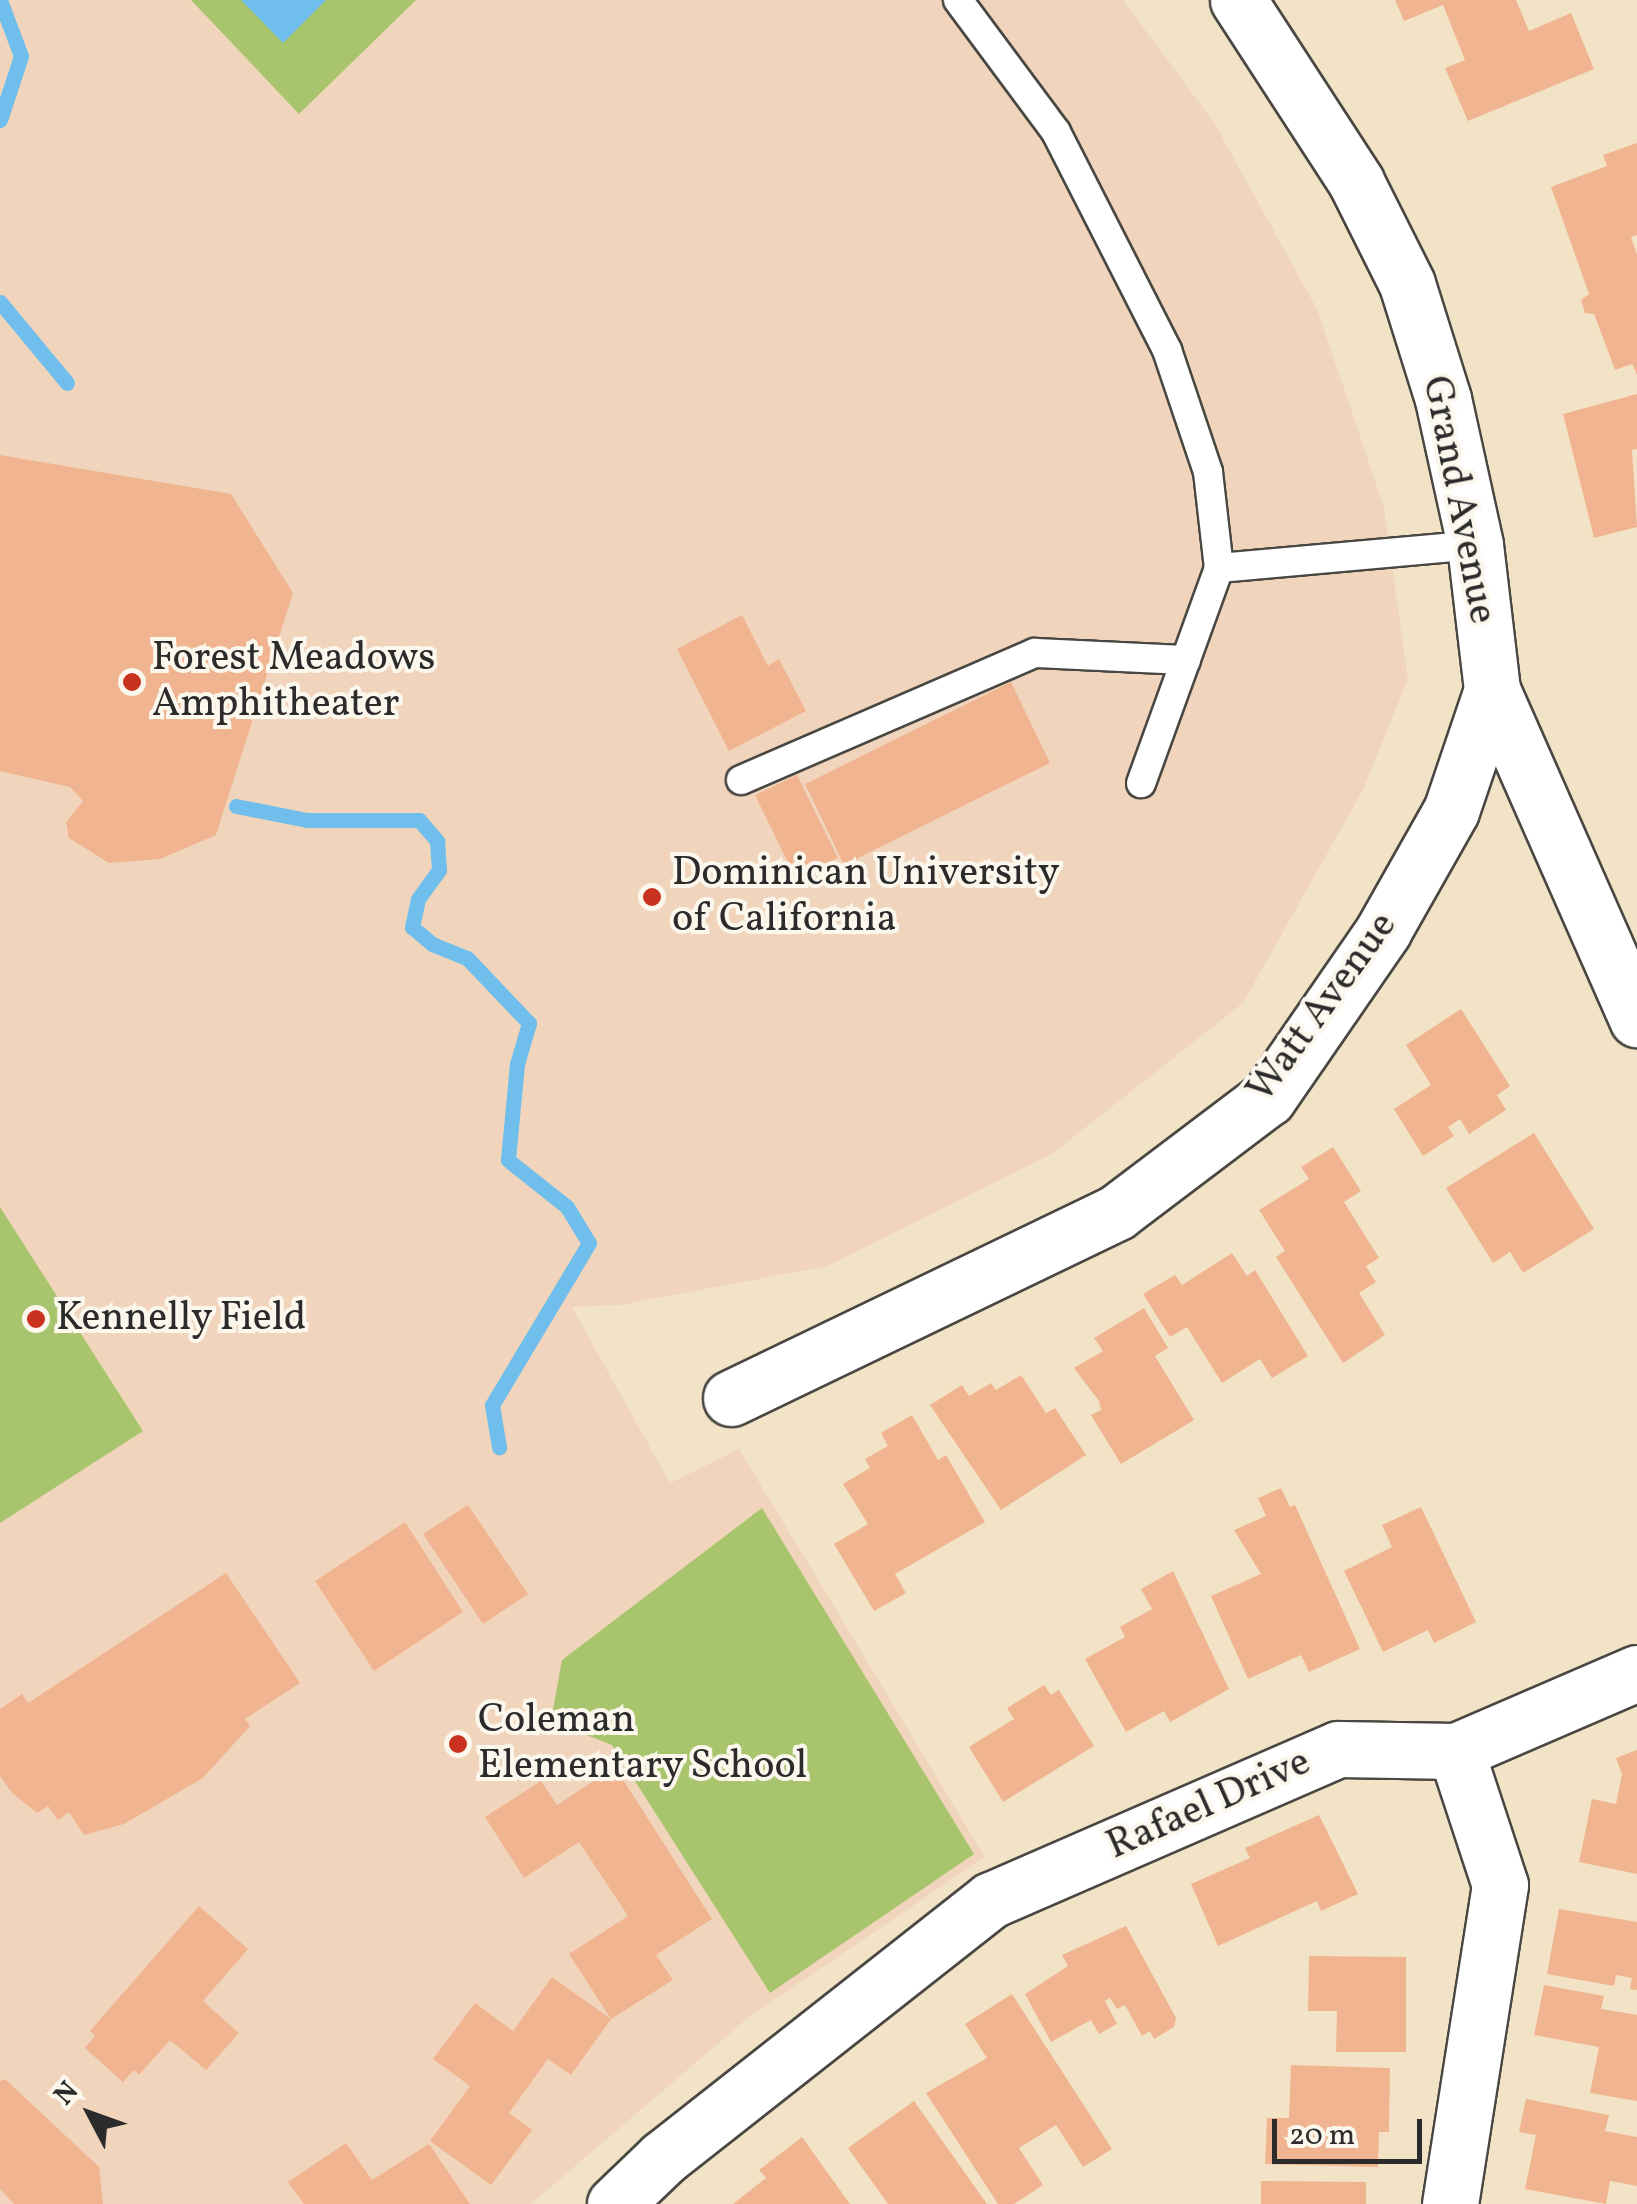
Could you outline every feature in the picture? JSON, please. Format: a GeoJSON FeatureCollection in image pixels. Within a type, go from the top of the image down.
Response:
{"type":"FeatureCollection","features":[{"type":"Feature","properties":{"kind":"street","name":"Grand Avenue"},"geometry":{"type":"LineString","coordinates":[[1238,0],[1356,182],[1407,284],[1442,400],[1475,545],[1492,690],[1637,1019]]}},
{"type":"Feature","properties":{"kind":"street","name":"Watt Avenue"},"geometry":{"type":"LineString","coordinates":[[731,1398],[1117,1212],[1268,1098],[1383,931],[1451,812],[1492,690]]}},
{"type":"Feature","properties":{"kind":"street"},"geometry":{"type":"LineString","coordinates":[[1450,2204],[1500,1885],[1456,1752],[1637,1673]]}},
{"type":"Feature","properties":{"kind":"street","name":"Rafael Drive"},"geometry":{"type":"LineString","coordinates":[[616,2204],[663,2158],[991,1900],[1338,1748],[1456,1752]]}},
{"type":"Feature","properties":{"kind":"lane"},"geometry":{"type":"LineString","coordinates":[[958,0],[1056,132],[1167,350],[1208,472],[1219,568],[1140,783]]}},
{"type":"Feature","properties":{"kind":"lane"},"geometry":{"type":"LineString","coordinates":[[1219,568],[1475,545]]}},
{"type":"Feature","properties":{"kind":"lane"},"geometry":{"type":"LineString","coordinates":[[741,780],[1035,653],[1186,660]]}},
{"type":"Feature","properties":{"kind":"shaded area","name":"Dominican University of California"},"geometry":{"type":"Polygon","coordinates":[[[0,0],[1123,0],[1215,124],[1317,309],[1384,507],[1408,679],[1363,790],[1243,1003],[1052,1154],[828,1266],[620,1305],[572,1307],[670,1483],[739,1449],[985,1857],[749,2017],[531,2204],[0,2204],[0,0]]]}},
{"type":"Feature","properties":{"kind":"green space"},"geometry":{"type":"Polygon","coordinates":[[[191,0],[416,0],[299,114],[191,0]]]}},
{"type":"Feature","properties":{"kind":"green space","name":"Kennelly Field"},"geometry":{"type":"Polygon","coordinates":[[[0,1207],[143,1431],[0,1523],[0,1207]]]}},
{"type":"Feature","properties":{"kind":"green space"},"geometry":{"type":"Polygon","coordinates":[[[762,1508],[974,1854],[770,1993],[612,1745],[551,1721],[562,1660],[762,1508]]]}},
{"type":"Feature","properties":{"kind":"water"},"geometry":{"type":"Polygon","coordinates":[[[241,0],[326,0],[283,43],[241,0]]]}},
{"type":"Feature","properties":{"kind":"building"},"geometry":{"type":"Polygon","coordinates":[[[1395,0],[1516,0],[1529,31],[1571,13],[1594,69],[1468,121],[1445,68],[1465,60],[1443,5],[1404,21],[1395,0]]]}},
{"type":"Feature","properties":{"kind":"building"},"geometry":{"type":"Polygon","coordinates":[[[1637,143],[1637,235],[1631,237],[1637,255],[1637,375],[1632,364],[1615,370],[1594,314],[1585,313],[1581,300],[1589,294],[1551,187],[1607,166],[1603,155],[1637,143]]]}},
{"type":"Feature","properties":{"kind":"building"},"geometry":{"type":"Polygon","coordinates":[[[1637,394],[1637,449],[1632,450],[1637,527],[1594,538],[1563,414],[1637,394]]]}},
{"type":"Feature","properties":{"kind":"building","name":"Forest Meadows Amphitheater"},"geometry":{"type":"Polygon","coordinates":[[[0,455],[231,494],[293,593],[216,835],[160,859],[109,863],[69,838],[66,822],[83,801],[70,787],[0,771],[0,455]]]}},
{"type":"Feature","properties":{"kind":"building"},"geometry":{"type":"Polygon","coordinates":[[[742,615],[768,666],[779,659],[806,711],[729,751],[677,649],[742,615]]]}},
{"type":"Feature","properties":{"kind":"building"},"geometry":{"type":"Polygon","coordinates":[[[1011,682],[1050,763],[844,865],[805,784],[1011,682]]]}},
{"type":"Feature","properties":{"kind":"building"},"geometry":{"type":"Polygon","coordinates":[[[797,775],[838,858],[796,879],[755,795],[797,775]]]}},
{"type":"Feature","properties":{"kind":"building"},"geometry":{"type":"Polygon","coordinates":[[[1461,1009],[1510,1086],[1497,1095],[1506,1110],[1469,1134],[1460,1119],[1448,1127],[1454,1136],[1423,1156],[1394,1109],[1431,1085],[1406,1045],[1461,1009]]]}},
{"type":"Feature","properties":{"kind":"building"},"geometry":{"type":"Polygon","coordinates":[[[1534,1133],[1594,1229],[1523,1273],[1510,1252],[1493,1263],[1446,1188],[1534,1133]]]}},
{"type":"Feature","properties":{"kind":"building"},"geometry":{"type":"Polygon","coordinates":[[[1333,1147],[1361,1191],[1344,1202],[1379,1258],[1366,1266],[1376,1282],[1359,1293],[1385,1335],[1343,1363],[1276,1257],[1285,1251],[1259,1210],[1309,1179],[1301,1167],[1333,1147]]]}},
{"type":"Feature","properties":{"kind":"building"},"geometry":{"type":"Polygon","coordinates":[[[1232,1253],[1247,1276],[1255,1270],[1308,1356],[1272,1378],[1260,1359],[1222,1383],[1187,1327],[1170,1337],[1143,1294],[1175,1275],[1182,1285],[1232,1253]]]}},
{"type":"Feature","properties":{"kind":"building"},"geometry":{"type":"Polygon","coordinates":[[[1144,1308],[1168,1348],[1155,1356],[1194,1420],[1121,1464],[1091,1415],[1101,1410],[1099,1401],[1074,1368],[1103,1351],[1094,1338],[1144,1308]]]}},
{"type":"Feature","properties":{"kind":"building"},"geometry":{"type":"Polygon","coordinates":[[[1021,1375],[1046,1413],[1055,1408],[1086,1455],[1001,1510],[930,1405],[962,1385],[969,1396],[991,1383],[996,1390],[1021,1375]]]}},
{"type":"Feature","properties":{"kind":"building"},"geometry":{"type":"Polygon","coordinates":[[[912,1415],[938,1460],[946,1455],[985,1522],[895,1574],[906,1593],[874,1611],[834,1544],[868,1524],[843,1484],[870,1468],[865,1459],[888,1446],[881,1433],[912,1415]]]}},
{"type":"Feature","properties":{"kind":"building"},"geometry":{"type":"Polygon","coordinates":[[[1281,1488],[1290,1507],[1295,1505],[1360,1649],[1309,1672],[1301,1655],[1248,1679],[1211,1596],[1261,1574],[1234,1530],[1266,1516],[1258,1498],[1281,1488]]]}},
{"type":"Feature","properties":{"kind":"building"},"geometry":{"type":"Polygon","coordinates":[[[468,1505],[528,1594],[483,1624],[423,1534],[468,1505]]]}},
{"type":"Feature","properties":{"kind":"building"},"geometry":{"type":"Polygon","coordinates":[[[1421,1507],[1476,1622],[1434,1643],[1428,1630],[1383,1652],[1344,1571],[1392,1547],[1382,1525],[1421,1507]]]}},
{"type":"Feature","properties":{"kind":"building"},"geometry":{"type":"Polygon","coordinates":[[[405,1522],[463,1612],[374,1671],[315,1581],[405,1522]]]}},
{"type":"Feature","properties":{"kind":"building"},"geometry":{"type":"Polygon","coordinates":[[[1173,1571],[1229,1689],[1170,1722],[1164,1711],[1126,1732],[1085,1659],[1125,1637],[1120,1627],[1152,1609],[1141,1589],[1173,1571]]]}},
{"type":"Feature","properties":{"kind":"building"},"geometry":{"type":"Polygon","coordinates":[[[226,1573],[300,1683],[245,1719],[250,1726],[203,1778],[124,1824],[84,1835],[69,1812],[58,1820],[48,1806],[37,1813],[12,1793],[0,1776],[0,1709],[22,1694],[28,1703],[226,1573]]]}},
{"type":"Feature","properties":{"kind":"building"},"geometry":{"type":"Polygon","coordinates":[[[1044,1685],[1051,1695],[1059,1690],[1094,1746],[1003,1802],[969,1747],[1014,1719],[1007,1708],[1044,1685]]]}},
{"type":"Feature","properties":{"kind":"building"},"geometry":{"type":"Polygon","coordinates":[[[1637,1750],[1637,1874],[1579,1862],[1592,1799],[1616,1804],[1622,1774],[1616,1758],[1637,1750]]]}},
{"type":"Feature","properties":{"kind":"building"},"geometry":{"type":"Polygon","coordinates":[[[615,1767],[712,1919],[656,1955],[673,1980],[611,2019],[569,1954],[628,1916],[579,1842],[524,1878],[485,1817],[541,1781],[557,1805],[615,1767]]]}},
{"type":"Feature","properties":{"kind":"building"},"geometry":{"type":"Polygon","coordinates":[[[1319,1815],[1358,1894],[1321,1911],[1317,1901],[1218,1946],[1191,1884],[1250,1858],[1245,1848],[1319,1815]]]}},
{"type":"Feature","properties":{"kind":"building"},"geometry":{"type":"Polygon","coordinates":[[[199,1906],[248,1949],[203,2001],[239,2033],[206,2070],[170,2040],[139,2075],[134,2070],[123,2082],[85,2048],[95,2036],[90,2031],[199,1906]]]}},
{"type":"Feature","properties":{"kind":"building"},"geometry":{"type":"Polygon","coordinates":[[[1559,1909],[1637,1922],[1637,1990],[1630,1989],[1632,1978],[1616,1975],[1614,1986],[1547,1974],[1559,1909]]]}},
{"type":"Feature","properties":{"kind":"building"},"geometry":{"type":"Polygon","coordinates":[[[1126,1926],[1176,2018],[1174,2027],[1154,2039],[1150,2031],[1142,2036],[1125,2005],[1117,2009],[1110,1998],[1105,2001],[1117,2024],[1099,2034],[1091,2020],[1051,2042],[1025,1994],[1068,1966],[1062,1955],[1126,1926]]]}},
{"type":"Feature","properties":{"kind":"building"},"geometry":{"type":"Polygon","coordinates":[[[1309,1956],[1406,1957],[1406,2052],[1336,2052],[1337,2011],[1308,2011],[1309,1956]]]}},
{"type":"Feature","properties":{"kind":"building"},"geometry":{"type":"Polygon","coordinates":[[[552,1977],[611,2019],[571,2075],[548,2059],[509,2113],[532,2130],[491,2185],[430,2141],[470,2086],[433,2059],[475,2003],[513,2031],[552,1977]]]}},
{"type":"Feature","properties":{"kind":"building"},"geometry":{"type":"Polygon","coordinates":[[[1544,1985],[1604,1996],[1601,2009],[1637,2015],[1637,2101],[1590,2093],[1599,2047],[1534,2035],[1544,1985]]]}},
{"type":"Feature","properties":{"kind":"building"},"geometry":{"type":"Polygon","coordinates":[[[1012,1994],[1112,2149],[1083,2167],[1056,2125],[1019,2148],[1043,2185],[1014,2204],[998,2204],[926,2093],[987,2058],[965,2024],[1012,1994]]]}},
{"type":"Feature","properties":{"kind":"building"},"geometry":{"type":"Polygon","coordinates":[[[1291,2065],[1390,2068],[1389,2132],[1379,2132],[1378,2167],[1265,2164],[1267,2118],[1289,2118],[1291,2065]]]}},
{"type":"Feature","properties":{"kind":"building"},"geometry":{"type":"Polygon","coordinates":[[[5,2079],[99,2167],[103,2204],[14,2204],[0,2189],[0,2081],[5,2079]]]}},
{"type":"Feature","properties":{"kind":"building"},"geometry":{"type":"Polygon","coordinates":[[[1526,2099],[1609,2115],[1605,2131],[1637,2137],[1637,2186],[1610,2181],[1606,2204],[1525,2189],[1536,2135],[1519,2132],[1526,2099]]]}},
{"type":"Feature","properties":{"kind":"building"},"geometry":{"type":"Polygon","coordinates":[[[914,2101],[987,2204],[888,2204],[848,2148],[914,2101]]]}},
{"type":"Feature","properties":{"kind":"building"},"geometry":{"type":"Polygon","coordinates":[[[802,2137],[850,2204],[733,2204],[766,2178],[759,2170],[802,2137]]]}},
{"type":"Feature","properties":{"kind":"building"},"geometry":{"type":"Polygon","coordinates":[[[346,2143],[372,2180],[429,2144],[470,2204],[304,2204],[288,2182],[346,2143]]]}},
{"type":"Feature","properties":{"kind":"building"},"geometry":{"type":"Polygon","coordinates":[[[1261,2181],[1366,2182],[1366,2204],[1261,2204],[1261,2181]]]}},
{"type":"Feature","properties":{"kind":"waterway"},"geometry":{"type":"LineString","coordinates":[[0,0],[21,56],[0,120]]}},
{"type":"Feature","properties":{"kind":"waterway"},"geometry":{"type":"LineString","coordinates":[[0,302],[67,383]]}},
{"type":"Feature","properties":{"kind":"waterway"},"geometry":{"type":"LineString","coordinates":[[236,806],[307,820],[419,820],[437,841],[439,870],[418,899],[412,927],[432,944],[467,958],[529,1023],[517,1064],[508,1160],[567,1207],[589,1243],[492,1405],[499,1447]]}},
{"type":"Feature","properties":{"kind":"place","name":"Forest Meadows Amphitheater"},"geometry":{"type":"Point","coordinates":[132,682]}},
{"type":"Feature","properties":{"kind":"place","name":"Dominican University of California"},"geometry":{"type":"Point","coordinates":[652,897]}},
{"type":"Feature","properties":{"kind":"place","name":"Kennelly Field"},"geometry":{"type":"Point","coordinates":[36,1319]}},
{"type":"Feature","properties":{"kind":"place","name":"Coleman Elementary School"},"geometry":{"type":"Point","coordinates":[458,1744]}}]}
